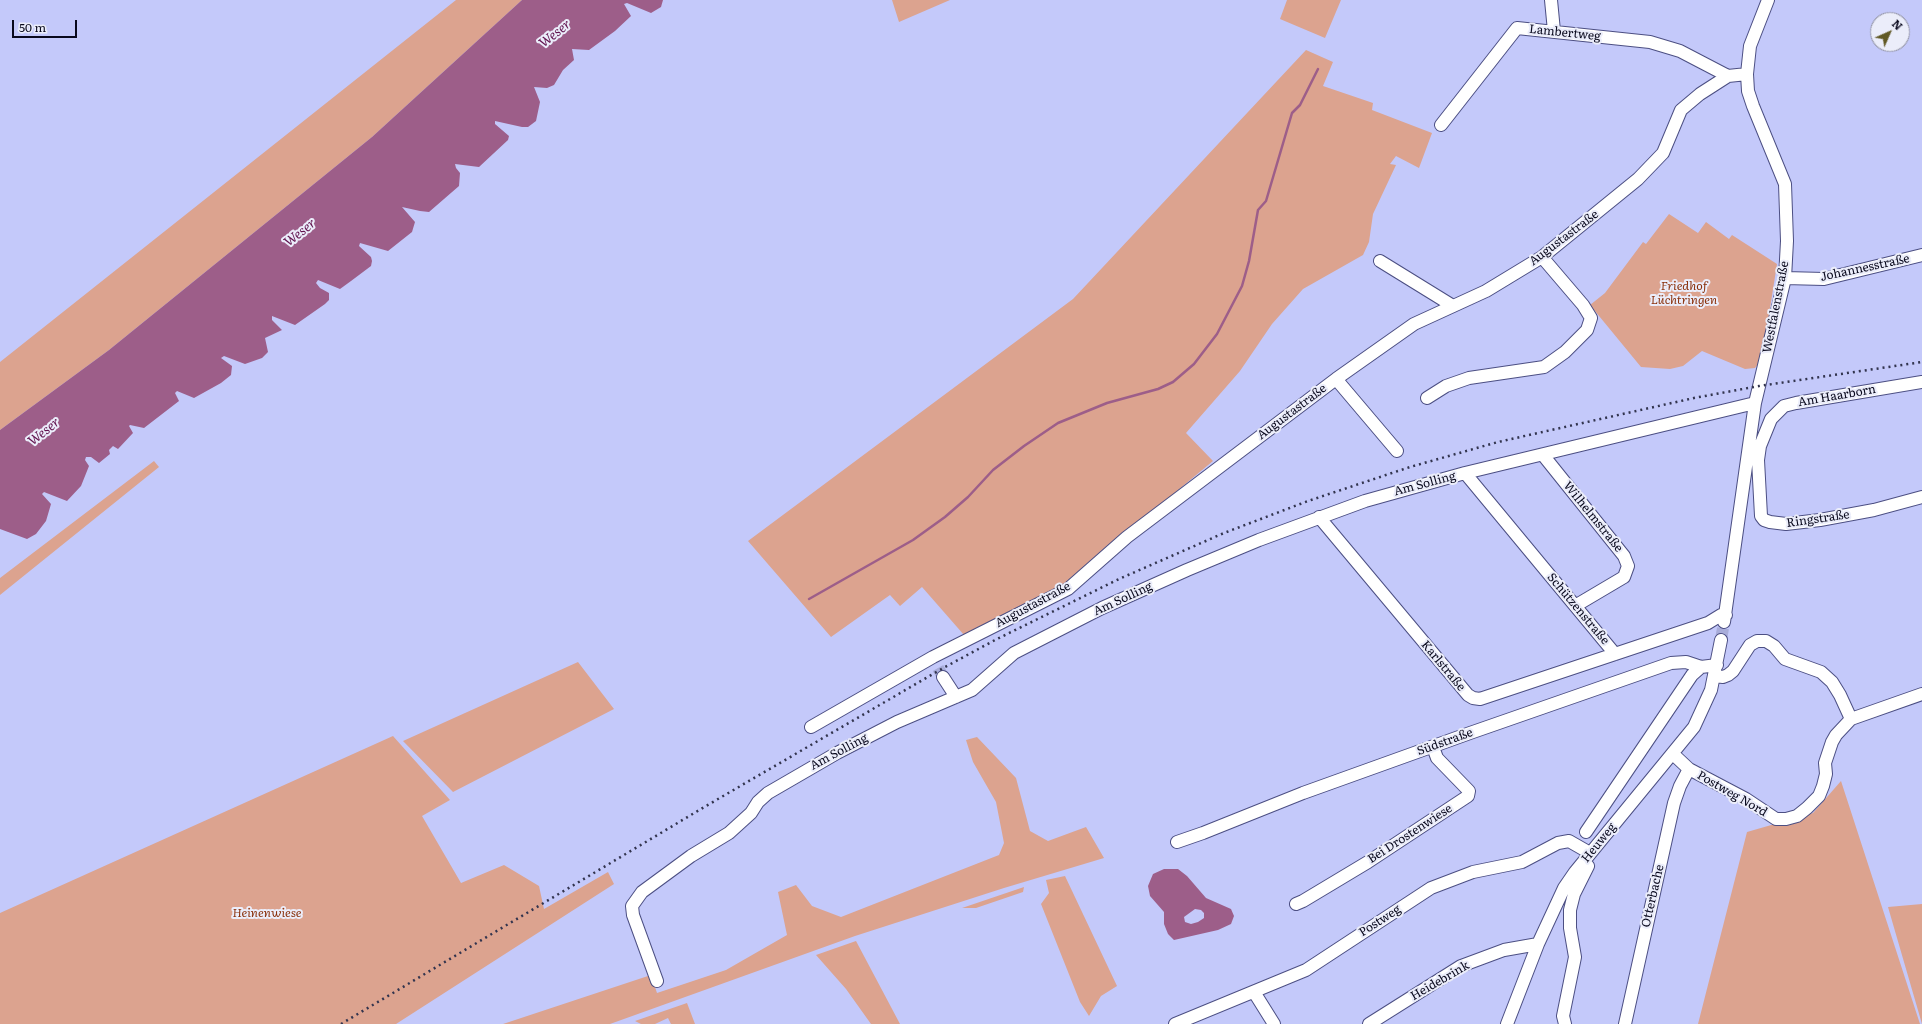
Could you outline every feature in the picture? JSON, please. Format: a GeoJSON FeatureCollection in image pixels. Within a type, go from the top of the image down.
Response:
{"type":"FeatureCollection","features":[{"type":"Feature","properties":{"kind":"street"},"geometry":{"type":"LineString","coordinates":[[1551,0],[1554,31]]}},
{"type":"Feature","properties":{"kind":"street","name":"Westfalenstraße"},"geometry":{"type":"LineString","coordinates":[[1725,618],[1754,446],[1755,403],[1785,278],[1787,227],[1785,184],[1748,91],[1747,74],[1750,46],[1768,0]]}},
{"type":"Feature","properties":{"kind":"street","name":"Lambertweg"},"geometry":{"type":"LineString","coordinates":[[1441,125],[1517,28],[1650,42],[1680,52],[1728,76]]}},
{"type":"Feature","properties":{"kind":"street","name":"Augustastraße"},"geometry":{"type":"LineString","coordinates":[[811,727],[933,657],[1068,589],[1128,537],[1336,379],[1414,324],[1486,291],[1542,257],[1638,179],[1663,153],[1682,110],[1700,94],[1728,76],[1747,74]]}},
{"type":"Feature","properties":{"kind":"street","name":"Johannesstraße"},"geometry":{"type":"LineString","coordinates":[[1785,278],[1824,279],[1922,255]]}},
{"type":"Feature","properties":{"kind":"street"},"geometry":{"type":"LineString","coordinates":[[1427,398],[1446,386],[1469,378],[1544,367],[1565,352],[1586,330],[1591,318],[1583,305],[1542,257]]}},
{"type":"Feature","properties":{"kind":"street"},"geometry":{"type":"LineString","coordinates":[[1380,261],[1453,306]]}},
{"type":"Feature","properties":{"kind":"street"},"geometry":{"type":"LineString","coordinates":[[1336,379],[1397,451]]}},
{"type":"Feature","properties":{"kind":"street","name":"Am Haarborn"},"geometry":{"type":"LineString","coordinates":[[1754,446],[1771,419],[1784,406],[1922,382]]}},
{"type":"Feature","properties":{"kind":"street","name":"Am Solling"},"geometry":{"type":"LineString","coordinates":[[657,981],[633,914],[632,906],[642,892],[691,856],[729,833],[751,813],[758,802],[780,785],[897,722],[972,690],[1014,653],[1102,608],[1187,570],[1319,517],[1365,501],[1465,473],[1755,403]]}},
{"type":"Feature","properties":{"kind":"street","name":"Ringstraße"},"geometry":{"type":"LineString","coordinates":[[1754,446],[1758,460],[1761,516],[1764,520],[1770,522],[1786,524],[1820,520],[1874,510],[1922,497]]}},
{"type":"Feature","properties":{"kind":"street","name":"Wilhelmstraße"},"geometry":{"type":"LineString","coordinates":[[1543,455],[1624,556],[1628,566],[1624,577],[1575,606]]}},
{"type":"Feature","properties":{"kind":"street","name":"Schützenstraße"},"geometry":{"type":"LineString","coordinates":[[1465,473],[1615,654],[1708,623],[1721,615],[1725,618]]}},
{"type":"Feature","properties":{"kind":"street","name":"Karlstraße"},"geometry":{"type":"LineString","coordinates":[[1319,517],[1468,695],[1473,698],[1480,698],[1615,654]]}},
{"type":"Feature","properties":{"kind":"street"},"geometry":{"type":"LineString","coordinates":[[1716,671],[1721,640]]}},
{"type":"Feature","properties":{"kind":"street","name":"Südstraße"},"geometry":{"type":"LineString","coordinates":[[1177,842],[1303,793],[1432,746],[1671,663],[1686,662],[1716,671],[1723,677],[1733,671],[1750,645],[1757,641],[1766,642],[1774,646],[1785,659],[1821,672],[1832,682],[1852,719]]}},
{"type":"Feature","properties":{"kind":"street"},"geometry":{"type":"LineString","coordinates":[[933,657],[956,697]]}},
{"type":"Feature","properties":{"kind":"street","name":"Heuweg"},"geometry":{"type":"LineString","coordinates":[[1586,832],[1692,675],[1700,667]]}},
{"type":"Feature","properties":{"kind":"street","name":"Heuweg"},"geometry":{"type":"LineString","coordinates":[[1507,1024],[1538,944],[1564,888],[1673,754],[1698,718],[1711,690],[1716,671]]}},
{"type":"Feature","properties":{"kind":"street","name":"Postweg Nord"},"geometry":{"type":"LineString","coordinates":[[1673,754],[1689,769],[1746,799],[1776,819],[1786,819],[1797,816],[1819,796],[1826,774],[1825,763],[1832,742],[1836,735],[1852,719],[1922,694]]}},
{"type":"Feature","properties":{"kind":"street","name":"Bei Drostenwiese"},"geometry":{"type":"LineString","coordinates":[[1296,904],[1368,862],[1468,796],[1469,791],[1437,758],[1432,746]]}},
{"type":"Feature","properties":{"kind":"street","name":"Otterbache"},"geometry":{"type":"LineString","coordinates":[[1624,1024],[1674,803],[1680,786],[1689,769]]}},
{"type":"Feature","properties":{"kind":"street","name":"Postweg"},"geometry":{"type":"LineString","coordinates":[[1175,1024],[1306,970],[1431,888],[1473,872],[1522,862],[1558,843],[1569,841],[1587,858]]}},
{"type":"Feature","properties":{"kind":"street"},"geometry":{"type":"LineString","coordinates":[[1565,1024],[1562,1016],[1575,957],[1570,928],[1570,910],[1574,894],[1588,866],[1587,858]]}},
{"type":"Feature","properties":{"kind":"street","name":"Heidebrink"},"geometry":{"type":"LineString","coordinates":[[1369,1024],[1461,966],[1504,950],[1538,944]]}},
{"type":"Feature","properties":{"kind":"street"},"geometry":{"type":"LineString","coordinates":[[1254,992],[1274,1024]]}},
{"type":"Feature","properties":{"kind":"green space"},"geometry":{"type":"Polygon","coordinates":[[[456,0],[522,0],[372,137],[109,350],[0,430],[0,362],[456,0]]]}},
{"type":"Feature","properties":{"kind":"green space"},"geometry":{"type":"Polygon","coordinates":[[[892,0],[950,0],[899,22],[892,0]]]}},
{"type":"Feature","properties":{"kind":"green space"},"geometry":{"type":"Polygon","coordinates":[[[1287,0],[1341,0],[1325,38],[1280,19],[1287,0]]]}},
{"type":"Feature","properties":{"kind":"green space"},"geometry":{"type":"Polygon","coordinates":[[[1306,50],[1333,62],[1323,86],[1373,103],[1372,110],[1432,133],[1419,168],[1396,156],[1390,164],[1396,165],[1373,214],[1369,242],[1363,255],[1303,289],[1272,324],[1240,371],[1186,433],[1213,461],[1064,585],[964,635],[922,587],[900,606],[890,595],[831,637],[748,541],[1073,299],[1306,50]]]}},
{"type":"Feature","properties":{"kind":"green space","name":"Friedhof Lüchtringen"},"geometry":{"type":"Polygon","coordinates":[[[1669,214],[1698,233],[1706,222],[1729,239],[1732,235],[1777,264],[1762,359],[1755,368],[1745,369],[1702,351],[1683,366],[1670,369],[1641,367],[1590,305],[1605,293],[1643,242],[1646,244],[1669,214]]]}},
{"type":"Feature","properties":{"kind":"green space"},"geometry":{"type":"Polygon","coordinates":[[[154,461],[159,467],[0,595],[0,578],[154,461]]]}},
{"type":"Feature","properties":{"kind":"green space"},"geometry":{"type":"Polygon","coordinates":[[[578,662],[614,709],[453,792],[403,741],[578,662]]]}},
{"type":"Feature","properties":{"kind":"green space","name":"Heinenwiese"},"geometry":{"type":"Polygon","coordinates":[[[393,736],[450,800],[422,816],[461,883],[504,865],[539,886],[544,909],[608,872],[614,884],[396,1024],[0,1024],[0,913],[393,736]]]}},
{"type":"Feature","properties":{"kind":"green space"},"geometry":{"type":"Polygon","coordinates":[[[977,737],[1016,778],[1030,831],[1048,841],[1086,827],[1104,858],[1004,888],[855,936],[610,1024],[503,1024],[651,975],[657,993],[726,970],[787,935],[778,892],[796,885],[812,906],[841,917],[999,855],[1004,843],[996,802],[973,762],[966,740],[977,737]]]}},
{"type":"Feature","properties":{"kind":"green space"},"geometry":{"type":"Polygon","coordinates":[[[1841,781],[1920,1024],[1698,1024],[1747,832],[1813,813],[1841,781]]]}},
{"type":"Feature","properties":{"kind":"green space"},"geometry":{"type":"Polygon","coordinates":[[[1065,876],[1117,986],[1101,996],[1089,1016],[1080,1002],[1041,904],[1049,893],[1046,880],[1065,876]]]}},
{"type":"Feature","properties":{"kind":"green space"},"geometry":{"type":"Polygon","coordinates":[[[1024,887],[1023,892],[976,908],[962,908],[1024,887]]]}},
{"type":"Feature","properties":{"kind":"green space"},"geometry":{"type":"Polygon","coordinates":[[[1922,904],[1922,1024],[1888,907],[1922,904]]]}},
{"type":"Feature","properties":{"kind":"green space"},"geometry":{"type":"Polygon","coordinates":[[[856,941],[900,1024],[871,1024],[846,989],[816,955],[856,941]]]}},
{"type":"Feature","properties":{"kind":"green space"},"geometry":{"type":"Polygon","coordinates":[[[687,1003],[695,1024],[671,1024],[668,1018],[655,1024],[641,1024],[635,1021],[687,1003]]]}},
{"type":"Feature","properties":{"kind":"water","name":"Weser"},"geometry":{"type":"Polygon","coordinates":[[[522,0],[663,0],[661,7],[651,13],[627,3],[624,4],[631,16],[615,31],[589,50],[572,49],[574,60],[563,70],[554,85],[547,88],[534,87],[540,102],[536,121],[528,127],[522,127],[495,121],[495,124],[509,136],[508,140],[479,167],[455,164],[460,173],[459,186],[429,212],[402,207],[415,222],[412,232],[388,251],[360,243],[359,246],[371,257],[371,266],[351,281],[340,289],[318,280],[316,283],[320,288],[329,293],[329,300],[325,304],[295,325],[272,316],[272,320],[282,330],[265,338],[268,352],[262,358],[245,364],[224,356],[221,358],[232,366],[231,375],[221,383],[194,398],[177,391],[175,393],[179,401],[144,428],[130,425],[129,426],[133,433],[118,449],[113,446],[109,450],[110,454],[99,463],[91,457],[86,457],[85,460],[89,466],[81,486],[67,501],[44,492],[42,494],[51,504],[46,521],[36,534],[27,539],[0,529],[0,430],[109,350],[372,137],[522,0]]]}},
{"type":"Feature","properties":{"kind":"water"},"geometry":{"type":"Polygon","coordinates":[[[1164,869],[1178,869],[1187,876],[1206,898],[1231,909],[1234,916],[1231,924],[1218,930],[1174,940],[1168,934],[1164,924],[1164,912],[1150,896],[1148,886],[1153,874],[1164,869]],[[1195,909],[1184,917],[1185,922],[1191,924],[1204,918],[1204,913],[1201,910],[1195,909]]]}},
{"type":"Feature","properties":{"kind":"waterway"},"geometry":{"type":"LineString","coordinates":[[809,599],[913,540],[945,517],[968,497],[993,470],[1024,446],[1058,423],[1107,403],[1158,389],[1173,382],[1194,364],[1217,334],[1242,286],[1249,261],[1258,210],[1266,201],[1292,113],[1300,105],[1318,69]]}},
{"type":"Feature","properties":{"kind":"tunnel"},"geometry":{"type":"LineString","coordinates":[[1721,640],[1724,622]]}},
{"type":"Feature","properties":{"kind":"tunnel"},"geometry":{"type":"LineString","coordinates":[[938,668],[943,677]]}},
{"type":"Feature","properties":{"kind":"railway"},"geometry":{"type":"LineString","coordinates":[[341,1024],[706,806],[945,667],[997,639],[1119,579],[1224,533],[1308,501],[1410,467],[1498,442],[1694,398],[1759,386],[1922,362]]}}]}
